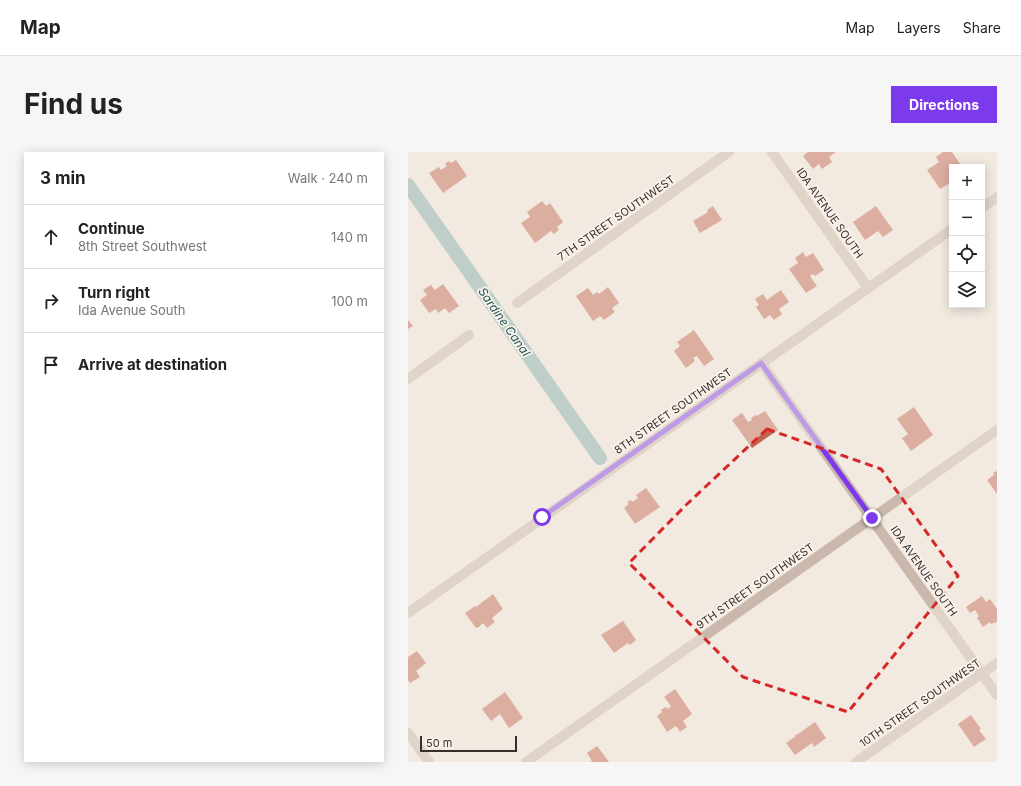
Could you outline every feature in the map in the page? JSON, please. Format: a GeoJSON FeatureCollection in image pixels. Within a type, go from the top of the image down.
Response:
{"type":"FeatureCollection","features":[{"type":"Feature","properties":{"kind":"street","name":"7TH STREET SOUTHWEST"},"geometry":{"type":"LineString","coordinates":[[517,303],[729,152]]}},
{"type":"Feature","properties":{"kind":"street","name":"IDA AVENUE SOUTH"},"geometry":{"type":"LineString","coordinates":[[772,152],[868,288]]}},
{"type":"Feature","properties":{"kind":"street"},"geometry":{"type":"LineString","coordinates":[[985,206],[997,198]]}},
{"type":"Feature","properties":{"kind":"street","name":"8TH STREET SOUTHWEST"},"geometry":{"type":"LineString","coordinates":[[408,613],[949,231]]}},
{"type":"Feature","properties":{"kind":"street"},"geometry":{"type":"LineString","coordinates":[[408,378],[469,335]]}},
{"type":"Feature","properties":{"kind":"street","name":"IDA AVENUE SOUTH"},"geometry":{"type":"LineString","coordinates":[[761,363],[997,695]]}},
{"type":"Feature","properties":{"kind":"street","name":"9TH STREET SOUTHWEST"},"geometry":{"type":"LineString","coordinates":[[526,762],[997,430]]}},
{"type":"Feature","properties":{"kind":"street","name":"10TH STREET SOUTHWEST"},"geometry":{"type":"LineString","coordinates":[[856,762],[997,663]]}},
{"type":"Feature","properties":{"kind":"street"},"geometry":{"type":"LineString","coordinates":[[408,733],[429,762]]}},
{"type":"Feature","properties":{"kind":"highlighted area"},"geometry":{"type":"Polygon","coordinates":[[[767,429],[881,469],[958,576],[848,712],[743,677],[629,563],[686,505],[767,429]]]}},
{"type":"Feature","properties":{"kind":"building"},"geometry":{"type":"Polygon","coordinates":[[[808,152],[836,152],[829,157],[832,162],[822,169],[819,164],[813,169],[803,156],[808,152]]]}},
{"type":"Feature","properties":{"kind":"building"},"geometry":{"type":"Polygon","coordinates":[[[943,152],[952,152],[960,164],[949,164],[949,184],[940,189],[927,170],[939,162],[936,157],[943,152]]]}},
{"type":"Feature","properties":{"kind":"building"},"geometry":{"type":"Polygon","coordinates":[[[456,160],[467,176],[443,193],[429,173],[439,167],[441,170],[447,166],[445,164],[449,161],[451,163],[456,160]]]}},
{"type":"Feature","properties":{"kind":"building"},"geometry":{"type":"Polygon","coordinates":[[[542,201],[546,206],[550,203],[563,222],[557,227],[559,230],[554,234],[551,231],[535,243],[521,223],[530,217],[527,212],[542,201]]]}},
{"type":"Feature","properties":{"kind":"building"},"geometry":{"type":"Polygon","coordinates":[[[713,206],[722,220],[700,233],[693,221],[708,212],[707,210],[713,206]]]}},
{"type":"Feature","properties":{"kind":"building"},"geometry":{"type":"Polygon","coordinates":[[[876,206],[893,230],[883,237],[878,231],[865,240],[853,222],[876,206]]]}},
{"type":"Feature","properties":{"kind":"building"},"geometry":{"type":"Polygon","coordinates":[[[803,252],[806,257],[813,253],[824,270],[815,276],[813,274],[810,276],[817,286],[806,293],[789,269],[798,263],[795,258],[803,252]]]}},
{"type":"Feature","properties":{"kind":"building"},"geometry":{"type":"Polygon","coordinates":[[[443,284],[459,306],[449,313],[445,308],[438,313],[436,309],[429,313],[420,300],[427,295],[423,290],[431,285],[435,290],[443,284]]]}},
{"type":"Feature","properties":{"kind":"building"},"geometry":{"type":"Polygon","coordinates":[[[608,287],[619,303],[612,308],[615,312],[604,320],[600,316],[593,321],[576,296],[588,288],[593,295],[597,292],[599,294],[608,287]]]}},
{"type":"Feature","properties":{"kind":"building"},"geometry":{"type":"Polygon","coordinates":[[[781,290],[789,302],[779,309],[782,314],[774,320],[770,315],[764,319],[756,307],[759,305],[755,299],[763,294],[767,300],[781,290]]]}},
{"type":"Feature","properties":{"kind":"building"},"geometry":{"type":"Polygon","coordinates":[[[408,320],[413,326],[408,329],[408,320]]]}},
{"type":"Feature","properties":{"kind":"building"},"geometry":{"type":"Polygon","coordinates":[[[694,330],[714,359],[704,366],[697,356],[693,358],[695,361],[686,368],[674,351],[680,346],[677,342],[694,330]]]}},
{"type":"Feature","properties":{"kind":"building"},"geometry":{"type":"Polygon","coordinates":[[[914,407],[933,435],[911,451],[902,438],[908,434],[897,419],[914,407]]]}},
{"type":"Feature","properties":{"kind":"building"},"geometry":{"type":"Polygon","coordinates":[[[765,411],[778,430],[752,448],[732,420],[742,413],[748,422],[752,420],[751,418],[765,411]]]}},
{"type":"Feature","properties":{"kind":"building"},"geometry":{"type":"Polygon","coordinates":[[[997,471],[997,494],[987,480],[997,471]]]}},
{"type":"Feature","properties":{"kind":"building"},"geometry":{"type":"Polygon","coordinates":[[[646,488],[660,507],[635,524],[624,508],[629,504],[627,502],[631,500],[632,502],[638,498],[636,495],[646,488]]]}},
{"type":"Feature","properties":{"kind":"building"},"geometry":{"type":"Polygon","coordinates":[[[493,594],[503,609],[492,618],[495,622],[487,628],[483,623],[476,628],[465,613],[475,606],[476,607],[493,594]]]}},
{"type":"Feature","properties":{"kind":"building"},"geometry":{"type":"Polygon","coordinates":[[[982,596],[986,602],[990,599],[997,609],[997,622],[991,624],[990,622],[983,627],[977,618],[979,616],[975,610],[970,613],[966,607],[982,596]]]}},
{"type":"Feature","properties":{"kind":"building"},"geometry":{"type":"Polygon","coordinates":[[[623,621],[636,640],[630,645],[628,643],[614,653],[601,635],[623,621]]]}},
{"type":"Feature","properties":{"kind":"building"},"geometry":{"type":"Polygon","coordinates":[[[417,651],[426,663],[416,671],[420,677],[410,683],[408,680],[408,657],[417,651]]]}},
{"type":"Feature","properties":{"kind":"building"},"geometry":{"type":"Polygon","coordinates":[[[675,689],[692,714],[683,721],[687,727],[680,732],[676,726],[667,732],[657,716],[662,712],[661,710],[666,707],[668,709],[671,706],[664,697],[675,689]]]}},
{"type":"Feature","properties":{"kind":"building"},"geometry":{"type":"Polygon","coordinates":[[[505,692],[523,718],[509,728],[500,714],[491,721],[482,709],[505,692]]]}},
{"type":"Feature","properties":{"kind":"building"},"geometry":{"type":"Polygon","coordinates":[[[971,715],[986,739],[974,747],[958,724],[971,715]]]}},
{"type":"Feature","properties":{"kind":"building"},"geometry":{"type":"Polygon","coordinates":[[[815,722],[826,738],[814,747],[812,743],[795,755],[786,743],[796,736],[795,735],[815,722]]]}},
{"type":"Feature","properties":{"kind":"building"},"geometry":{"type":"Polygon","coordinates":[[[597,746],[609,762],[590,762],[592,761],[587,753],[597,746]]]}},
{"type":"Feature","properties":{"kind":"waterway","name":"Sardine Canal"},"geometry":{"type":"LineString","coordinates":[[408,185],[600,458]]}},
{"type":"Feature","properties":{"kind":"route"},"geometry":{"type":"LineString","coordinates":[[542,517],[601,477],[761,363],[872,518]]}}]}
